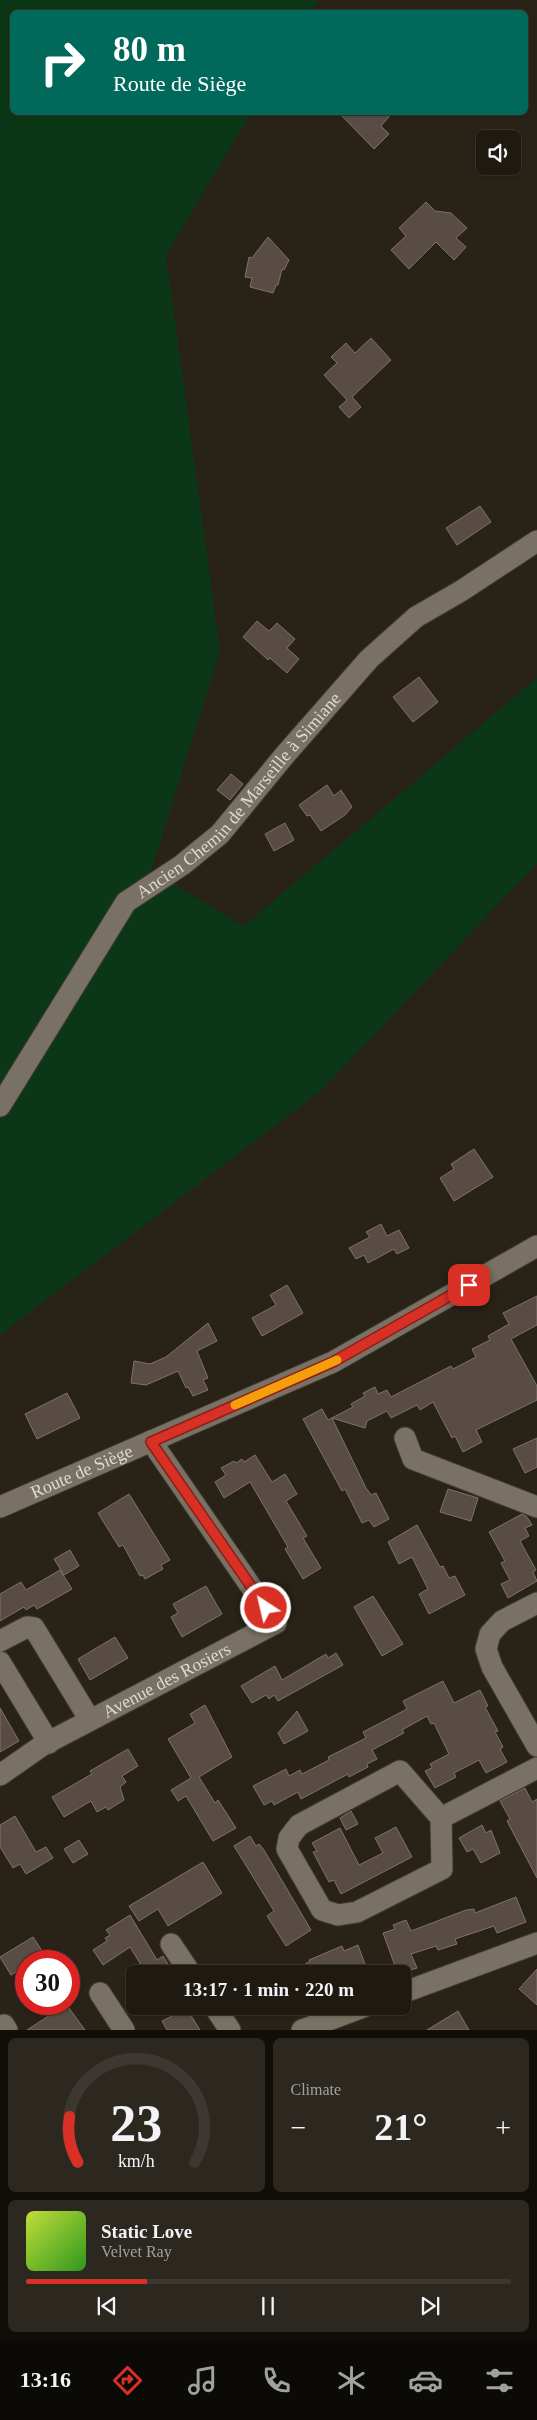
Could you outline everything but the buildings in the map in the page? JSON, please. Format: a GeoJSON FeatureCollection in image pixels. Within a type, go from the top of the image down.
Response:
{"type":"FeatureCollection","features":[{"type":"Feature","properties":{"kind":"street","name":"Ancien Chemin de Marseille à Simiane"},"geometry":{"type":"LineString","coordinates":[[0,1106],[126,902],[182,865],[220,834],[284,756],[369,659],[416,617],[461,591],[537,540]]}},
{"type":"Feature","properties":{"kind":"street","name":"Route de Siège"},"geometry":{"type":"LineString","coordinates":[[0,1507],[333,1362],[537,1246]]}},
{"type":"Feature","properties":{"kind":"street"},"geometry":{"type":"LineString","coordinates":[[405,1438],[413,1459],[537,1507]]}},
{"type":"Feature","properties":{"kind":"street","name":"Avenue des Rosiers"},"geometry":{"type":"LineString","coordinates":[[0,1775],[48,1743],[276,1623],[151,1442]]}},
{"type":"Feature","properties":{"kind":"street"},"geometry":{"type":"LineString","coordinates":[[537,1603],[502,1621],[490,1634],[486,1649],[492,1667],[537,1746]]}},
{"type":"Feature","properties":{"kind":"street"},"geometry":{"type":"LineString","coordinates":[[0,1641],[27,1627],[34,1628],[90,1720]]}},
{"type":"Feature","properties":{"kind":"street"},"geometry":{"type":"LineString","coordinates":[[0,1662],[48,1743]]}},
{"type":"Feature","properties":{"kind":"street"},"geometry":{"type":"LineString","coordinates":[[441,1818],[537,1768]]}},
{"type":"Feature","properties":{"kind":"street"},"geometry":{"type":"LineString","coordinates":[[400,1771],[441,1818],[442,1869],[357,1912],[338,1915],[322,1910],[287,1849],[289,1838],[298,1825],[400,1771]]}},
{"type":"Feature","properties":{"kind":"street"},"geometry":{"type":"LineString","coordinates":[[411,1990],[537,1943]]}},
{"type":"Feature","properties":{"kind":"street"},"geometry":{"type":"LineString","coordinates":[[171,1944],[185,1965]]}},
{"type":"Feature","properties":{"kind":"street"},"geometry":{"type":"LineString","coordinates":[[100,1993],[124,2030]]}},
{"type":"Feature","properties":{"kind":"street"},"geometry":{"type":"LineString","coordinates":[[220,2015],[230,2030]]}},
{"type":"Feature","properties":{"kind":"street"},"geometry":{"type":"LineString","coordinates":[[302,2030],[342,2015]]}},
{"type":"Feature","properties":{"kind":"green space"},"geometry":{"type":"Polygon","coordinates":[[[0,0],[318,0],[312,10],[10,10],[10,115],[250,115],[166,255],[220,651],[151,871],[244,926],[537,678],[537,863],[322,1090],[0,1335],[0,0]]]}},
{"type":"Feature","properties":{"kind":"slow traffic"},"geometry":{"type":"LineString","coordinates":[[235,1405],[337,1360]]}},
{"type":"Feature","properties":{"kind":"route"},"geometry":{"type":"LineString","coordinates":[[266,1608],[151,1442],[333,1362],[469,1285]]}}]}
